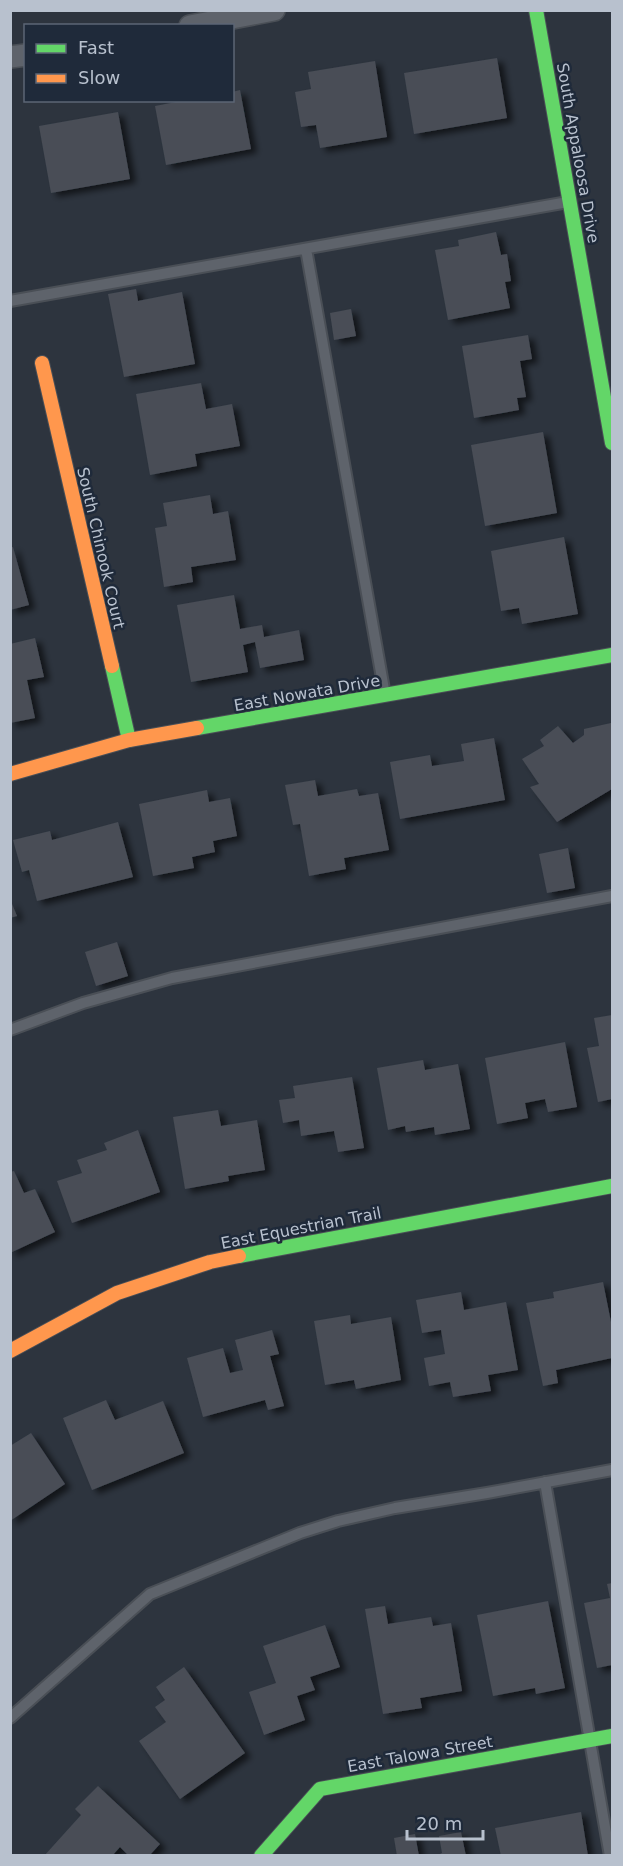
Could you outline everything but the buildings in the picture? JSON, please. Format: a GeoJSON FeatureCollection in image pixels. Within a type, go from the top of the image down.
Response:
{"type":"FeatureCollection","features":[{"type":"Feature","properties":{"kind":"street"},"geometry":{"type":"LineString","coordinates":[[200,24],[274,10]]}},
{"type":"Feature","properties":{"kind":"street","name":"South Appaloosa Drive"},"geometry":{"type":"LineString","coordinates":[[536,10],[612,443]]}},
{"type":"Feature","properties":{"kind":"street","name":"South Chinook Court"},"geometry":{"type":"LineString","coordinates":[[42,363],[129,740]]}},
{"type":"Feature","properties":{"kind":"street","name":"East Nowata Drive"},"geometry":{"type":"LineString","coordinates":[[10,774],[129,740],[612,655]]}},
{"type":"Feature","properties":{"kind":"street","name":"East Equestrian Trail"},"geometry":{"type":"LineString","coordinates":[[10,1351],[117,1293],[210,1262],[612,1186]]}},
{"type":"Feature","properties":{"kind":"street","name":"East Talowa Street"},"geometry":{"type":"LineString","coordinates":[[261,1856],[320,1789],[612,1736]]}},
{"type":"Feature","properties":{"kind":"lane"},"geometry":{"type":"LineString","coordinates":[[10,302],[570,202]]}},
{"type":"Feature","properties":{"kind":"lane"},"geometry":{"type":"LineString","coordinates":[[306,249],[385,696]]}},
{"type":"Feature","properties":{"kind":"lane"},"geometry":{"type":"LineString","coordinates":[[10,1030],[83,1003],[172,978],[612,896]]}},
{"type":"Feature","properties":{"kind":"lane"},"geometry":{"type":"LineString","coordinates":[[10,1718],[150,1594],[300,1533],[338,1521],[395,1508],[612,1470]]}},
{"type":"Feature","properties":{"kind":"lane"},"geometry":{"type":"LineString","coordinates":[[545,1482],[610,1856]]}},
{"type":"Feature","properties":{"kind":"traffic: fast"},"geometry":{"type":"LineString","coordinates":[[536,10],[612,443]]}},
{"type":"Feature","properties":{"kind":"traffic: fast"},"geometry":{"type":"LineString","coordinates":[[197,728],[612,655]]}},
{"type":"Feature","properties":{"kind":"traffic: fast"},"geometry":{"type":"LineString","coordinates":[[112,666],[129,740]]}},
{"type":"Feature","properties":{"kind":"traffic: fast"},"geometry":{"type":"LineString","coordinates":[[239,1256],[612,1186]]}},
{"type":"Feature","properties":{"kind":"traffic: fast"},"geometry":{"type":"LineString","coordinates":[[261,1856],[320,1789],[612,1736]]}},
{"type":"Feature","properties":{"kind":"traffic: slow"},"geometry":{"type":"LineString","coordinates":[[42,363],[112,666]]}},
{"type":"Feature","properties":{"kind":"traffic: slow"},"geometry":{"type":"LineString","coordinates":[[10,774],[129,740],[197,728]]}},
{"type":"Feature","properties":{"kind":"traffic: slow"},"geometry":{"type":"LineString","coordinates":[[10,1351],[117,1293],[210,1262],[239,1256]]}}]}
